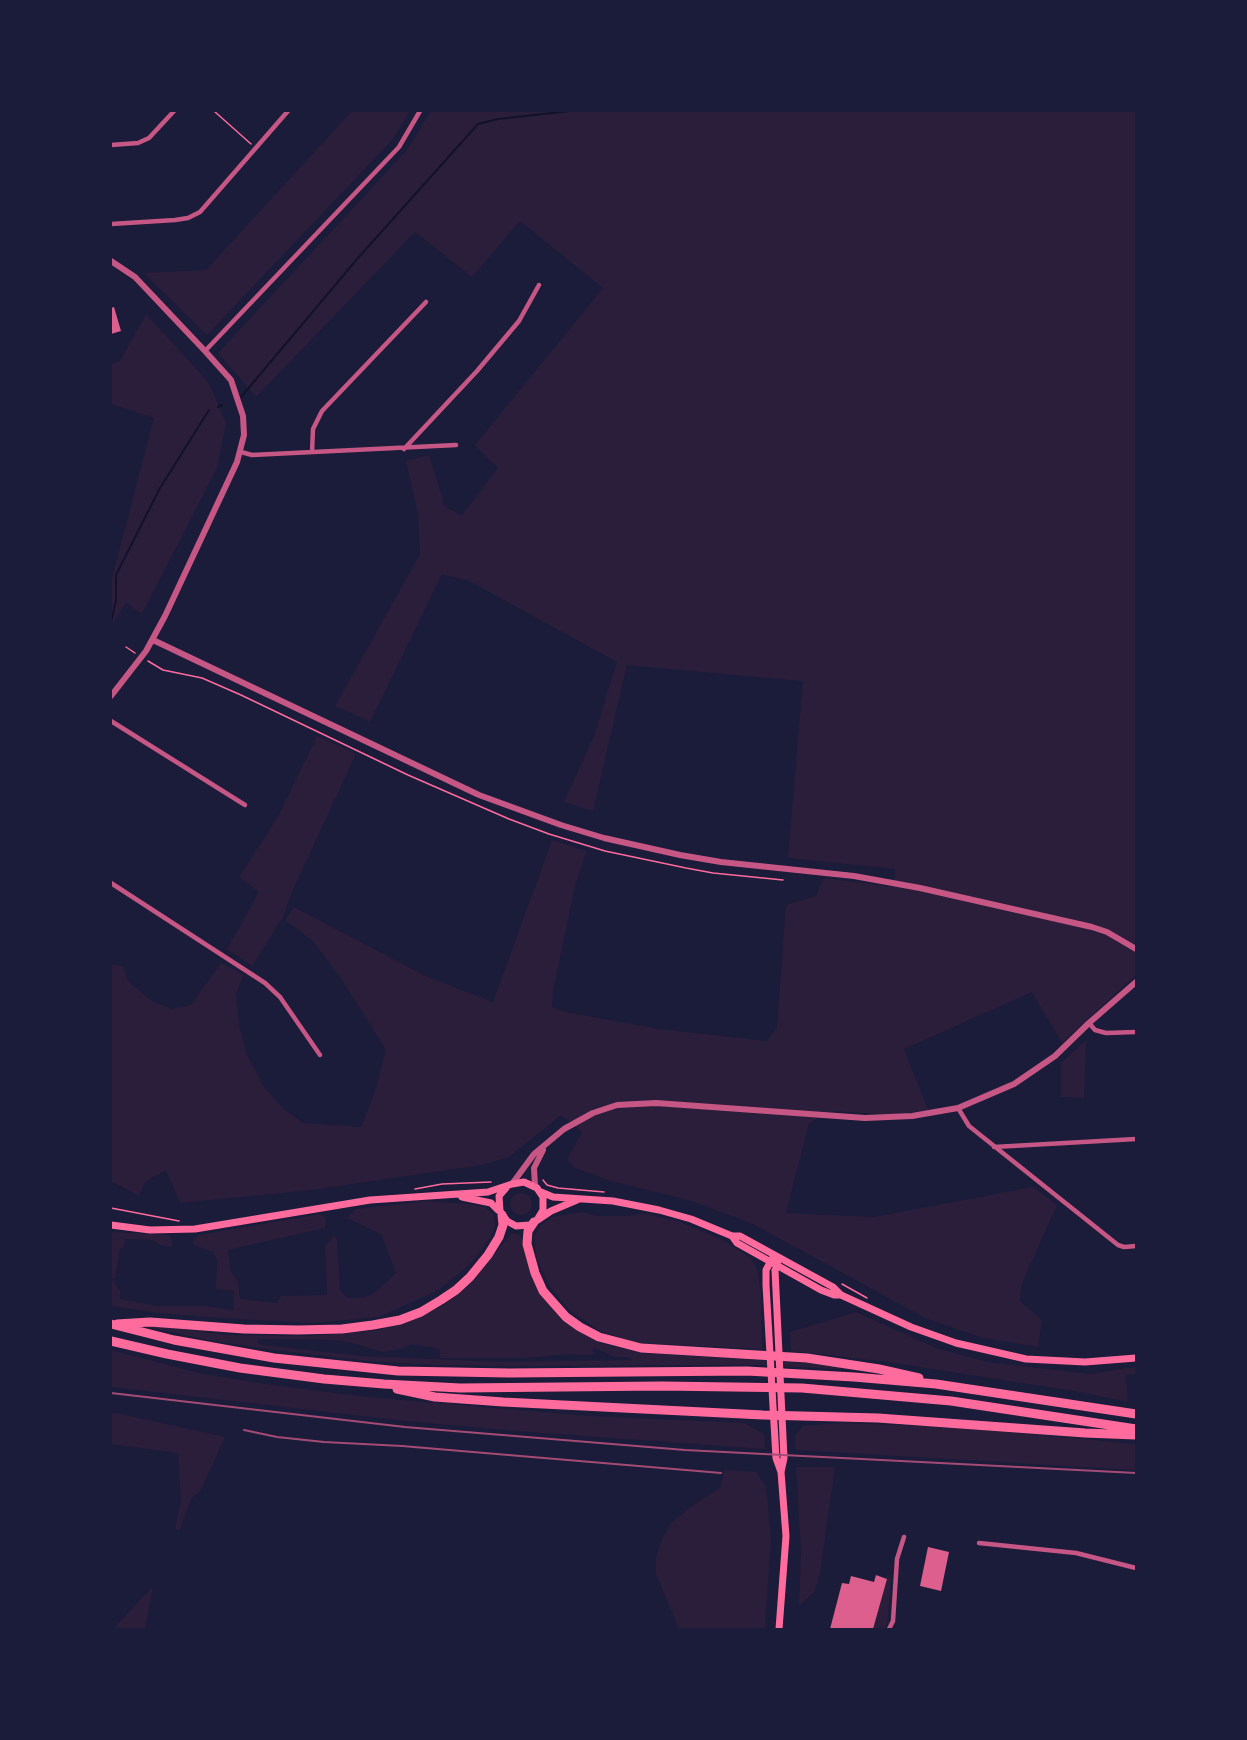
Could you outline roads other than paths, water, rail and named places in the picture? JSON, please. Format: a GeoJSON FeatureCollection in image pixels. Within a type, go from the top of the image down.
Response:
{"type":"FeatureCollection","features":[{"type":"Feature","properties":{"kind":"highway"},"geometry":{"type":"LineString","coordinates":[[112,1324],[129,1321],[244,1329],[298,1330],[342,1329],[399,1320],[421,1312],[441,1300],[470,1277],[499,1237],[503,1225],[501,1213]]}},
{"type":"Feature","properties":{"kind":"highway"},"geometry":{"type":"LineString","coordinates":[[535,1221],[528,1231],[527,1245],[543,1291],[566,1317],[599,1337],[641,1348],[807,1358],[911,1375],[936,1384]]}},
{"type":"Feature","properties":{"kind":"highway"},"geometry":{"type":"LineString","coordinates":[[112,1324],[186,1342],[274,1358],[398,1371],[509,1373],[747,1371],[936,1384],[1136,1414]]}},
{"type":"Feature","properties":{"kind":"highway"},"geometry":{"type":"LineString","coordinates":[[111,1341],[240,1368],[324,1379],[460,1388],[662,1386],[802,1388],[951,1401],[1136,1429]]}},
{"type":"Feature","properties":{"kind":"highway"},"geometry":{"type":"LineString","coordinates":[[384,1384],[408,1392],[435,1397],[878,1418],[1136,1435]]}},
{"type":"Feature","properties":{"kind":"main road"},"geometry":{"type":"LineString","coordinates":[[111,1225],[150,1230],[195,1229],[370,1200],[488,1192],[524,1182],[548,1196],[613,1202],[659,1210],[691,1219],[732,1236],[740,1236],[837,1289],[841,1295]]}},
{"type":"Feature","properties":{"kind":"main road"},"geometry":{"type":"LineString","coordinates":[[501,1213],[499,1196],[510,1185]]}},
{"type":"Feature","properties":{"kind":"main road"},"geometry":{"type":"LineString","coordinates":[[535,1221],[541,1215],[544,1203],[536,1187]]}},
{"type":"Feature","properties":{"kind":"main road"},"geometry":{"type":"LineString","coordinates":[[441,1194],[491,1203],[510,1224],[524,1227],[551,1211],[577,1200]]}},
{"type":"Feature","properties":{"kind":"main road"},"geometry":{"type":"LineString","coordinates":[[732,1236],[737,1243],[821,1290],[841,1295],[911,1327],[956,1343],[1026,1359],[1074,1362],[1136,1358]]}},
{"type":"Feature","properties":{"kind":"main road"},"geometry":{"type":"LineString","coordinates":[[776,1256],[769,1261],[766,1270],[769,1337],[778,1415]]}},
{"type":"Feature","properties":{"kind":"main road"},"geometry":{"type":"LineString","coordinates":[[776,1256],[779,1338],[776,1458],[781,1472],[786,1536],[779,1629]]}},
{"type":"Feature","properties":{"kind":"street"},"geometry":{"type":"LineString","coordinates":[[111,145],[138,143],[149,138],[174,111]]}},
{"type":"Feature","properties":{"kind":"street"},"geometry":{"type":"LineString","coordinates":[[111,224],[175,220],[188,218],[200,212],[288,111]]}},
{"type":"Feature","properties":{"kind":"street"},"geometry":{"type":"LineString","coordinates":[[206,351],[399,147],[420,111]]}},
{"type":"Feature","properties":{"kind":"street"},"geometry":{"type":"LineString","coordinates":[[111,261],[135,278],[231,380],[243,416],[244,435],[240,452],[153,640],[111,696]]}},
{"type":"Feature","properties":{"kind":"street"},"geometry":{"type":"LineString","coordinates":[[404,449],[477,371],[519,321],[539,285]]}},
{"type":"Feature","properties":{"kind":"street"},"geometry":{"type":"LineString","coordinates":[[312,452],[313,429],[322,411],[426,302]]}},
{"type":"Feature","properties":{"kind":"street"},"geometry":{"type":"LineString","coordinates":[[240,452],[252,455],[456,445]]}},
{"type":"Feature","properties":{"kind":"street"},"geometry":{"type":"LineString","coordinates":[[153,640],[479,795],[552,822],[604,838],[680,855],[731,863],[854,876],[931,891],[1092,927],[1107,932],[1136,949]]}},
{"type":"Feature","properties":{"kind":"street"},"geometry":{"type":"LineString","coordinates":[[111,721],[245,805]]}},
{"type":"Feature","properties":{"kind":"street"},"geometry":{"type":"LineString","coordinates":[[111,883],[265,983],[280,997],[320,1055]]}},
{"type":"Feature","properties":{"kind":"street"},"geometry":{"type":"LineString","coordinates":[[510,1185],[528,1162],[564,1129],[605,1108],[636,1103],[674,1104],[866,1118],[919,1115],[958,1108],[1014,1084],[1055,1056],[1136,982]]}},
{"type":"Feature","properties":{"kind":"street"},"geometry":{"type":"LineString","coordinates":[[1089,1023],[1095,1030],[1106,1033],[1136,1032]]}},
{"type":"Feature","properties":{"kind":"street"},"geometry":{"type":"LineString","coordinates":[[958,1108],[969,1126],[1118,1245],[1136,1246]]}},
{"type":"Feature","properties":{"kind":"street"},"geometry":{"type":"LineString","coordinates":[[994,1147],[1136,1138]]}},
{"type":"Feature","properties":{"kind":"street"},"geometry":{"type":"LineString","coordinates":[[536,1187],[534,1168],[539,1156],[549,1143]]}},
{"type":"Feature","properties":{"kind":"street"},"geometry":{"type":"LineString","coordinates":[[890,1629],[893,1621],[897,1559],[904,1538]]}},
{"type":"Feature","properties":{"kind":"street"},"geometry":{"type":"LineString","coordinates":[[979,1543],[1076,1553],[1136,1568]]}},
{"type":"Feature","properties":{"kind":"waterway"},"geometry":{"type":"LineString","coordinates":[[241,397],[358,258],[478,124],[498,119],[570,111]]}},
{"type":"Feature","properties":{"kind":"waterway"},"geometry":{"type":"LineString","coordinates":[[218,407],[222,405]]}},
{"type":"Feature","properties":{"kind":"waterway"},"geometry":{"type":"LineString","coordinates":[[111,623],[116,600],[116,575],[160,488],[209,410]]}},
{"type":"Feature","properties":{"kind":"railway"},"geometry":{"type":"LineString","coordinates":[[111,1393],[405,1427],[685,1450],[1136,1473]]}},
{"type":"Feature","properties":{"kind":"railway"},"geometry":{"type":"LineString","coordinates":[[244,1430],[277,1437],[324,1442],[402,1446],[721,1473]]}}]}
